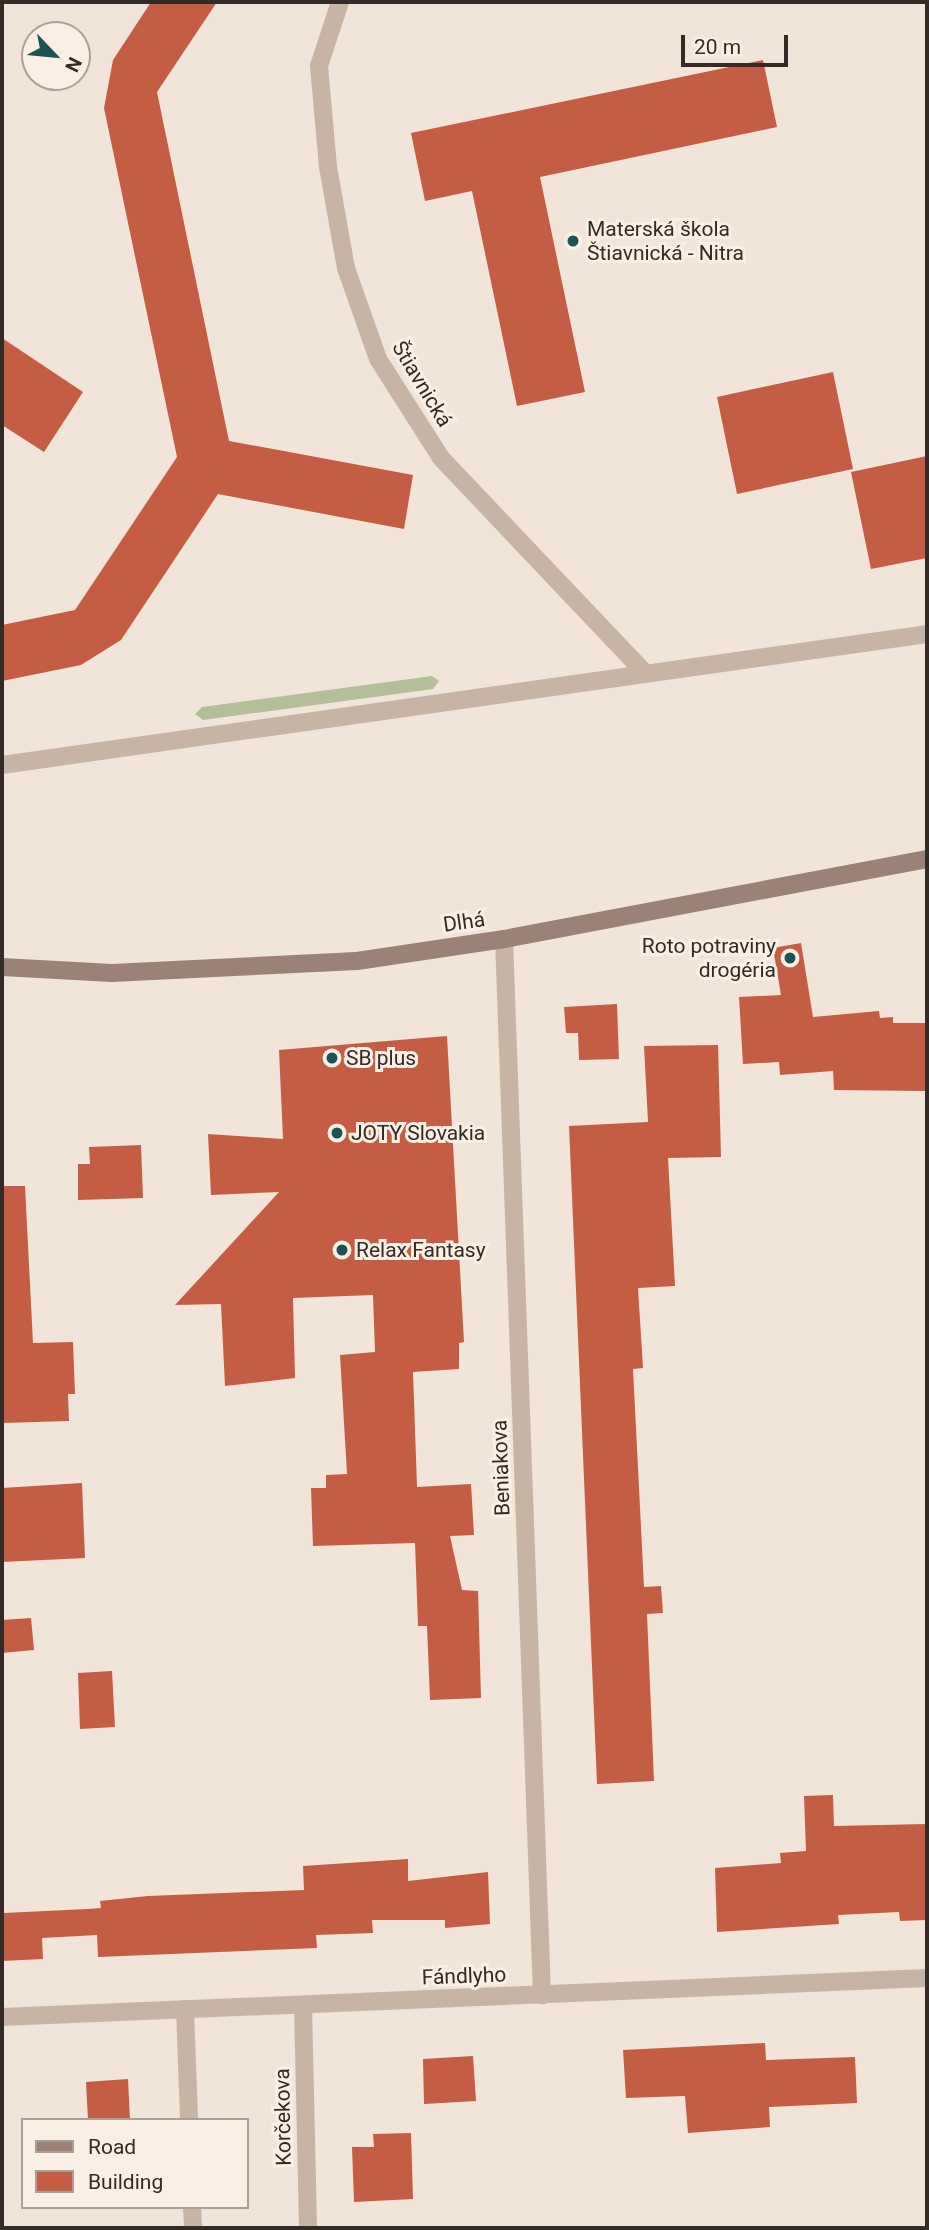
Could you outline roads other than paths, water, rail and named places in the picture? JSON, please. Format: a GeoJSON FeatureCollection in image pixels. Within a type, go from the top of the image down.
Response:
{"type":"FeatureCollection","features":[{"type":"Feature","properties":{"kind":"street","name":"Štiavnická"},"geometry":{"type":"LineString","coordinates":[[340,2],[319,66],[328,167],[346,268],[377,359],[440,458],[645,673]]}},
{"type":"Feature","properties":{"kind":"street"},"geometry":{"type":"LineString","coordinates":[[2,765],[927,634]]}},
{"type":"Feature","properties":{"kind":"street","name":"Dlhá"},"geometry":{"type":"LineString","coordinates":[[2,967],[112,973],[357,961],[504,939],[927,859]]}},
{"type":"Feature","properties":{"kind":"street","name":"Beniakova"},"geometry":{"type":"LineString","coordinates":[[504,939],[542,1995]]}},
{"type":"Feature","properties":{"kind":"street","name":"Fándlyho"},"geometry":{"type":"LineString","coordinates":[[2,2017],[927,1979]]}},
{"type":"Feature","properties":{"kind":"street","name":"Korčekova"},"geometry":{"type":"LineString","coordinates":[[303,2005],[308,2228]]}},
{"type":"Feature","properties":{"kind":"street"},"geometry":{"type":"LineString","coordinates":[[185,2009],[189,2118]]}},
{"type":"Feature","properties":{"kind":"street"},"geometry":{"type":"LineString","coordinates":[[192,2209],[193,2228]]}},
{"type":"Feature","properties":{"kind":"place","name":"Materská škola Štiavnická - Nitra"},"geometry":{"type":"Point","coordinates":[573,241]}},
{"type":"Feature","properties":{"kind":"place","name":"Roto potraviny drogéria"},"geometry":{"type":"Point","coordinates":[790,958]}},
{"type":"Feature","properties":{"kind":"place","name":"SB plus"},"geometry":{"type":"Point","coordinates":[332,1058]}},
{"type":"Feature","properties":{"kind":"place","name":"JOTY Slovakia"},"geometry":{"type":"Point","coordinates":[337,1133]}},
{"type":"Feature","properties":{"kind":"place","name":"Relax Fantasy"},"geometry":{"type":"Point","coordinates":[342,1250]}}]}
